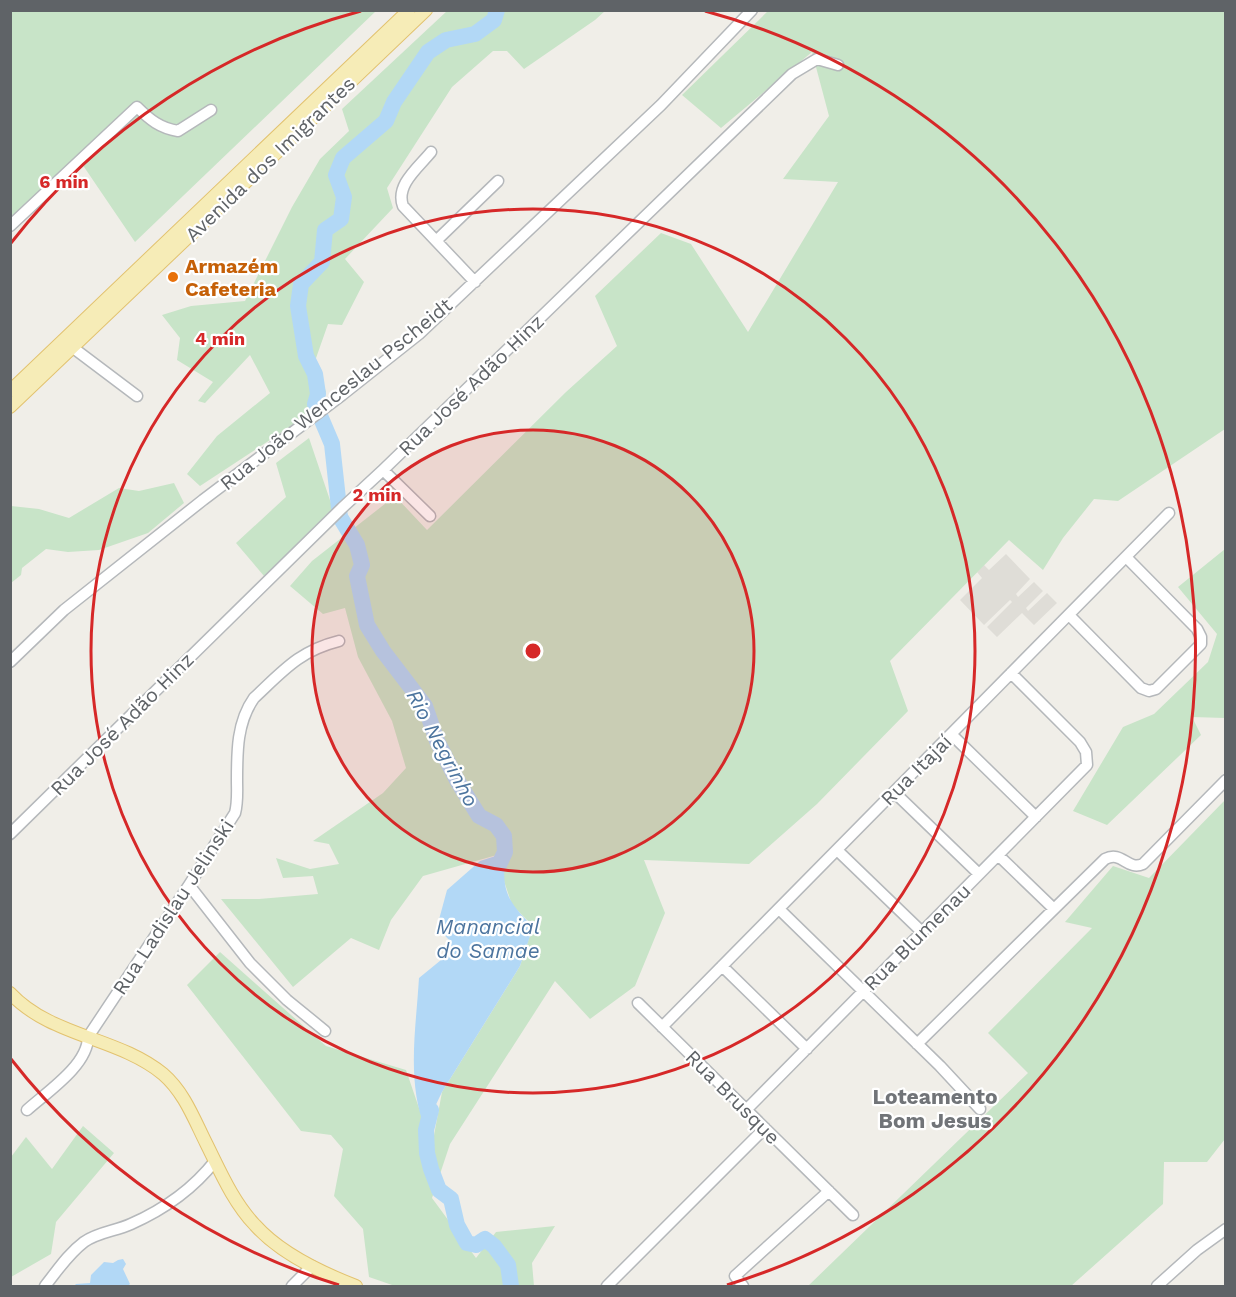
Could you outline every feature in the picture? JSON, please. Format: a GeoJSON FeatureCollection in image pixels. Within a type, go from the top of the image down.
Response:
{"type":"FeatureCollection","features":[{"type":"Feature","properties":{"kind":"main road","name":"Avenida dos Imigrantes"},"geometry":{"type":"LineString","coordinates":[[10,407],[240,187],[409,10]]}},
{"type":"Feature","properties":{"kind":"main road","name":"Avenida dos Imigrantes"},"geometry":{"type":"LineString","coordinates":[[11,389],[247,165],[426,10]]}},
{"type":"Feature","properties":{"kind":"main road"},"geometry":{"type":"LineString","coordinates":[[240,187],[234,188],[232,184],[247,165]]}},
{"type":"Feature","properties":{"kind":"main road"},"geometry":{"type":"LineString","coordinates":[[159,264],[168,250],[162,245]]}},
{"type":"Feature","properties":{"kind":"main road"},"geometry":{"type":"LineString","coordinates":[[107,314],[104,305],[114,291]]}},
{"type":"Feature","properties":{"kind":"main road"},"geometry":{"type":"LineString","coordinates":[[10,993],[29,1010],[136,1058],[163,1074],[185,1100],[236,1200],[255,1225],[274,1241],[312,1266],[356,1287]]}},
{"type":"Feature","properties":{"kind":"street","name":"Rua João Wenceslau Pscheidt"},"geometry":{"type":"LineString","coordinates":[[10,662],[64,610],[419,334],[661,105],[752,10]]}},
{"type":"Feature","properties":{"kind":"street","name":"Rua José Adão Hinz"},"geometry":{"type":"LineString","coordinates":[[10,834],[329,520],[384,470],[792,74],[817,59],[838,65]]}},
{"type":"Feature","properties":{"kind":"street"},"geometry":{"type":"LineString","coordinates":[[10,226],[137,107],[148,119],[164,128],[178,131],[211,110]]}},
{"type":"Feature","properties":{"kind":"street"},"geometry":{"type":"LineString","coordinates":[[431,152],[403,186],[400,198],[403,206],[475,282]]}},
{"type":"Feature","properties":{"kind":"street"},"geometry":{"type":"LineString","coordinates":[[437,240],[498,181]]}},
{"type":"Feature","properties":{"kind":"street"},"geometry":{"type":"LineString","coordinates":[[72,347],[137,396]]}},
{"type":"Feature","properties":{"kind":"street"},"geometry":{"type":"LineString","coordinates":[[384,470],[430,516]]}},
{"type":"Feature","properties":{"kind":"street","name":"Rua Itajaí"},"geometry":{"type":"LineString","coordinates":[[662,1027],[1169,513]]}},
{"type":"Feature","properties":{"kind":"street"},"geometry":{"type":"LineString","coordinates":[[1069,615],[1141,688],[1149,692],[1156,689],[1201,644],[1201,636],[1197,629],[1126,557]]}},
{"type":"Feature","properties":{"kind":"street","name":"Rua Ladislau Jelinski"},"geometry":{"type":"LineString","coordinates":[[27,1110],[79,1062],[88,1046],[88,1037],[235,813],[237,750],[242,718],[248,706],[305,652],[339,641]]}},
{"type":"Feature","properties":{"kind":"street","name":"Rua Blumenau"},"geometry":{"type":"LineString","coordinates":[[747,1110],[1087,765],[1086,752],[1080,742],[1011,673]]}},
{"type":"Feature","properties":{"kind":"street"},"geometry":{"type":"LineString","coordinates":[[951,734],[1036,817]]}},
{"type":"Feature","properties":{"kind":"street"},"geometry":{"type":"LineString","coordinates":[[917,1044],[1105,859],[1116,856],[1132,865],[1143,864],[1226,780]]}},
{"type":"Feature","properties":{"kind":"street"},"geometry":{"type":"LineString","coordinates":[[894,792],[979,874]]}},
{"type":"Feature","properties":{"kind":"street"},"geometry":{"type":"LineString","coordinates":[[837,850],[922,932]]}},
{"type":"Feature","properties":{"kind":"street"},"geometry":{"type":"LineString","coordinates":[[998,855],[1054,909]]}},
{"type":"Feature","properties":{"kind":"street"},"geometry":{"type":"LineString","coordinates":[[189,885],[250,963],[287,1000],[325,1031]]}},
{"type":"Feature","properties":{"kind":"street"},"geometry":{"type":"LineString","coordinates":[[779,909],[940,1066],[980,1109]]}},
{"type":"Feature","properties":{"kind":"street"},"geometry":{"type":"LineString","coordinates":[[722,966],[807,1049]]}},
{"type":"Feature","properties":{"kind":"street","name":"Rua Brusque"},"geometry":{"type":"LineString","coordinates":[[638,1003],[853,1215]]}},
{"type":"Feature","properties":{"kind":"street"},"geometry":{"type":"LineString","coordinates":[[607,1287],[765,1128]]}},
{"type":"Feature","properties":{"kind":"street"},"geometry":{"type":"LineString","coordinates":[[45,1287],[74,1250],[86,1240],[129,1225],[159,1210],[186,1192],[215,1161]]}},
{"type":"Feature","properties":{"kind":"street"},"geometry":{"type":"LineString","coordinates":[[743,1287],[735,1276],[829,1191]]}},
{"type":"Feature","properties":{"kind":"street"},"geometry":{"type":"LineString","coordinates":[[1157,1287],[1197,1250],[1226,1229]]}},
{"type":"Feature","properties":{"kind":"street"},"geometry":{"type":"LineString","coordinates":[[292,1287],[312,1266]]}},
{"type":"Feature","properties":{"kind":"shaded area"},"geometry":{"type":"Polygon","coordinates":[[[1006,554],[1030,579],[1016,594],[1018,597],[1034,582],[1043,591],[1026,608],[1028,611],[1047,593],[1057,603],[1034,625],[1022,613],[997,637],[987,627],[1012,602],[1010,600],[984,625],[960,600],[982,578],[977,572],[984,565],[989,570],[1006,554]]]}},
{"type":"Feature","properties":{"kind":"green space"},"geometry":{"type":"Polygon","coordinates":[[[11,11],[376,11],[135,242],[80,161],[11,223],[11,11]]]}},
{"type":"Feature","properties":{"kind":"green space"},"geometry":{"type":"Polygon","coordinates":[[[447,11],[605,11],[524,69],[507,51],[493,51],[452,87],[387,188],[393,208],[345,259],[364,282],[342,325],[328,324],[315,361],[326,392],[311,413],[200,486],[187,474],[217,436],[270,393],[250,355],[205,403],[198,401],[213,382],[177,360],[180,338],[162,315],[191,306],[245,301],[292,207],[320,159],[349,131],[342,109],[447,11]]]}},
{"type":"Feature","properties":{"kind":"green space"},"geometry":{"type":"Polygon","coordinates":[[[768,11],[1225,11],[1225,429],[1118,501],[1094,499],[1063,538],[1043,570],[1009,540],[890,661],[908,711],[817,804],[749,864],[644,860],[665,913],[635,986],[590,1019],[555,981],[450,1144],[432,1198],[476,1258],[496,1232],[555,1226],[532,1263],[534,1286],[395,1286],[369,1277],[363,1229],[334,1196],[343,1149],[331,1135],[301,1131],[187,985],[220,952],[326,1046],[406,1070],[432,1146],[442,1092],[520,966],[533,926],[512,905],[503,878],[504,853],[423,876],[391,920],[379,950],[351,938],[293,987],[221,899],[259,899],[318,894],[313,876],[283,878],[276,858],[310,869],[339,864],[329,844],[313,841],[383,793],[406,768],[392,721],[358,657],[345,608],[323,614],[290,586],[312,561],[395,496],[427,530],[566,392],[617,346],[595,296],[661,233],[691,244],[748,332],[838,182],[783,179],[829,116],[812,52],[721,128],[682,95],[768,11]]]}},
{"type":"Feature","properties":{"kind":"green space"},"geometry":{"type":"Polygon","coordinates":[[[309,438],[334,512],[264,576],[236,543],[286,497],[276,463],[309,438]]]}},
{"type":"Feature","properties":{"kind":"green space"},"geometry":{"type":"Polygon","coordinates":[[[174,483],[184,503],[148,533],[99,550],[68,552],[46,549],[22,568],[21,575],[11,583],[11,506],[39,509],[69,518],[119,488],[139,491],[174,483]]]}},
{"type":"Feature","properties":{"kind":"green space"},"geometry":{"type":"Polygon","coordinates":[[[1225,549],[1225,718],[1192,717],[1201,735],[1107,825],[1073,811],[1123,727],[1154,714],[1208,662],[1217,634],[1178,587],[1225,549]]]}},
{"type":"Feature","properties":{"kind":"green space"},"geometry":{"type":"Polygon","coordinates":[[[1225,800],[1225,1139],[1207,1162],[1164,1162],[1163,1204],[1071,1286],[808,1286],[1028,1073],[988,1033],[1092,928],[1065,922],[1113,866],[1149,878],[1225,800]]]}},
{"type":"Feature","properties":{"kind":"green space"},"geometry":{"type":"Polygon","coordinates":[[[83,1126],[114,1153],[56,1222],[51,1254],[11,1277],[11,1157],[26,1137],[52,1169],[83,1126]]]}},
{"type":"Feature","properties":{"kind":"water","name":"Manancial do Samae"},"geometry":{"type":"Polygon","coordinates":[[[505,853],[505,886],[511,902],[533,927],[520,966],[442,1092],[426,1131],[416,1094],[414,1075],[419,978],[441,960],[449,940],[437,927],[447,890],[480,861],[505,853]]]}},
{"type":"Feature","properties":{"kind":"water"},"geometry":{"type":"Polygon","coordinates":[[[123,1259],[126,1264],[123,1269],[130,1284],[128,1286],[74,1286],[90,1283],[91,1275],[104,1262],[113,1263],[123,1259]]]}},
{"type":"Feature","properties":{"kind":"waterway","name":"Rio Negrinho"},"geometry":{"type":"LineString","coordinates":[[496,871],[505,852],[504,836],[496,825],[479,816],[437,741],[425,706],[383,651],[367,625],[357,576],[362,565],[357,545],[340,517],[332,444],[315,404],[318,394],[315,374],[306,356],[298,306],[301,284],[322,262],[325,230],[341,219],[344,197],[336,175],[343,158],[386,121],[394,102],[428,52],[446,40],[475,34],[494,20],[497,10]]}},
{"type":"Feature","properties":{"kind":"waterway","name":"Rio Negrinho"},"geometry":{"type":"LineString","coordinates":[[431,1110],[426,1130],[427,1153],[439,1190],[451,1199],[457,1225],[467,1243],[476,1245],[485,1239],[494,1246],[508,1265],[511,1286]]}},
{"type":"Feature","properties":{"kind":"place","name":"Armazém Cafeteria"},"geometry":{"type":"Point","coordinates":[173,277]}},
{"type":"Feature","properties":{"kind":"district","name":"Loteamento Bom Jesus"},"geometry":{"type":"Point","coordinates":[935,1108]}}]}
